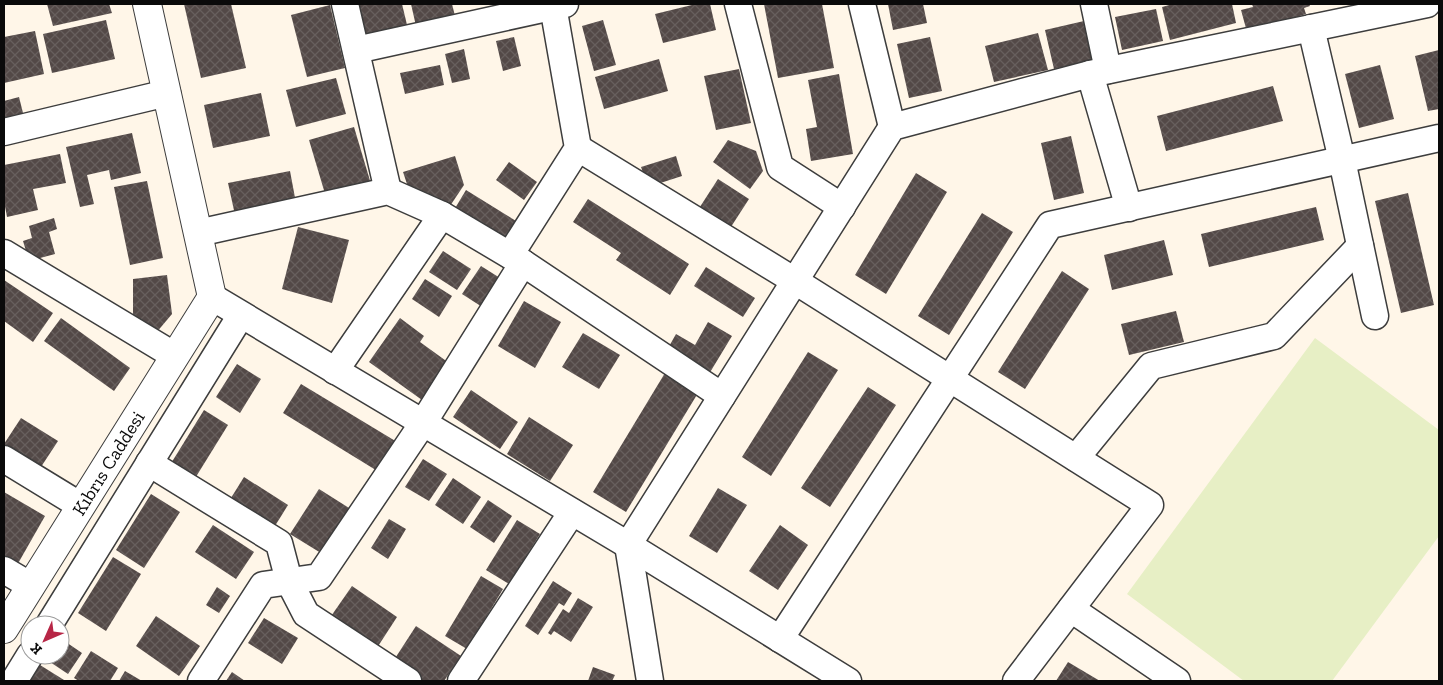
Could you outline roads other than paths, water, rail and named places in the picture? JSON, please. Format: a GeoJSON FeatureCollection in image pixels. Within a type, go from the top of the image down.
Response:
{"type":"FeatureCollection","features":[{"type":"Feature","properties":{"kind":"street"},"geometry":{"type":"LineString","coordinates":[[147,4],[212,298],[628,545],[780,639],[817,671],[848,681]]}},
{"type":"Feature","properties":{"kind":"street"},"geometry":{"type":"LineString","coordinates":[[344,4],[388,191]]}},
{"type":"Feature","properties":{"kind":"street"},"geometry":{"type":"LineString","coordinates":[[738,4],[780,167],[842,207]]}},
{"type":"Feature","properties":{"kind":"street"},"geometry":{"type":"LineString","coordinates":[[862,4],[892,127]]}},
{"type":"Feature","properties":{"kind":"street"},"geometry":{"type":"LineString","coordinates":[[1094,4],[1099,72],[1128,208]]}},
{"type":"Feature","properties":{"kind":"street"},"geometry":{"type":"LineString","coordinates":[[650,681],[628,545],[892,127],[1099,72],[1311,28],[1342,12],[1426,4]]}},
{"type":"Feature","properties":{"kind":"street"},"geometry":{"type":"LineString","coordinates":[[201,681],[263,585],[319,577],[423,422],[578,148],[559,5],[518,9],[356,50]]}},
{"type":"Feature","properties":{"kind":"street"},"geometry":{"type":"LineString","coordinates":[[1311,28],[1342,160],[1375,316]]}},
{"type":"Feature","properties":{"kind":"street"},"geometry":{"type":"LineString","coordinates":[[4,132],[167,93]]}},
{"type":"Feature","properties":{"kind":"street"},"geometry":{"type":"LineString","coordinates":[[780,639],[1050,225],[1439,138]]}},
{"type":"Feature","properties":{"kind":"street"},"geometry":{"type":"LineString","coordinates":[[578,148],[795,280],[1150,505],[1016,681]]}},
{"type":"Feature","properties":{"kind":"street"},"geometry":{"type":"LineString","coordinates":[[198,233],[388,191],[442,214],[516,259],[722,396]]}},
{"type":"Feature","properties":{"kind":"street"},"geometry":{"type":"LineString","coordinates":[[335,371],[442,214]]}},
{"type":"Feature","properties":{"kind":"street"},"geometry":{"type":"LineString","coordinates":[[1076,458],[1151,366],[1274,336],[1360,246]]}},
{"type":"Feature","properties":{"kind":"street"},"geometry":{"type":"LineString","coordinates":[[4,253],[175,356]]}},
{"type":"Feature","properties":{"kind":"street","name":"Kıbrıs Caddesi"},"geometry":{"type":"LineString","coordinates":[[4,629],[212,298]]}},
{"type":"Feature","properties":{"kind":"street"},"geometry":{"type":"LineString","coordinates":[[55,615],[241,315]]}},
{"type":"Feature","properties":{"kind":"street"},"geometry":{"type":"LineString","coordinates":[[4,459],[81,506]]}},
{"type":"Feature","properties":{"kind":"street"},"geometry":{"type":"LineString","coordinates":[[149,463],[278,542],[290,581],[306,614],[408,681]]}},
{"type":"Feature","properties":{"kind":"street"},"geometry":{"type":"LineString","coordinates":[[461,681],[572,512]]}},
{"type":"Feature","properties":{"kind":"street"},"geometry":{"type":"LineString","coordinates":[[4,570],[31,586]]}},
{"type":"Feature","properties":{"kind":"street"},"geometry":{"type":"LineString","coordinates":[[1071,608],[1177,681]]}},
{"type":"Feature","properties":{"kind":"street"},"geometry":{"type":"LineString","coordinates":[[14,681],[24,665]]}}]}
